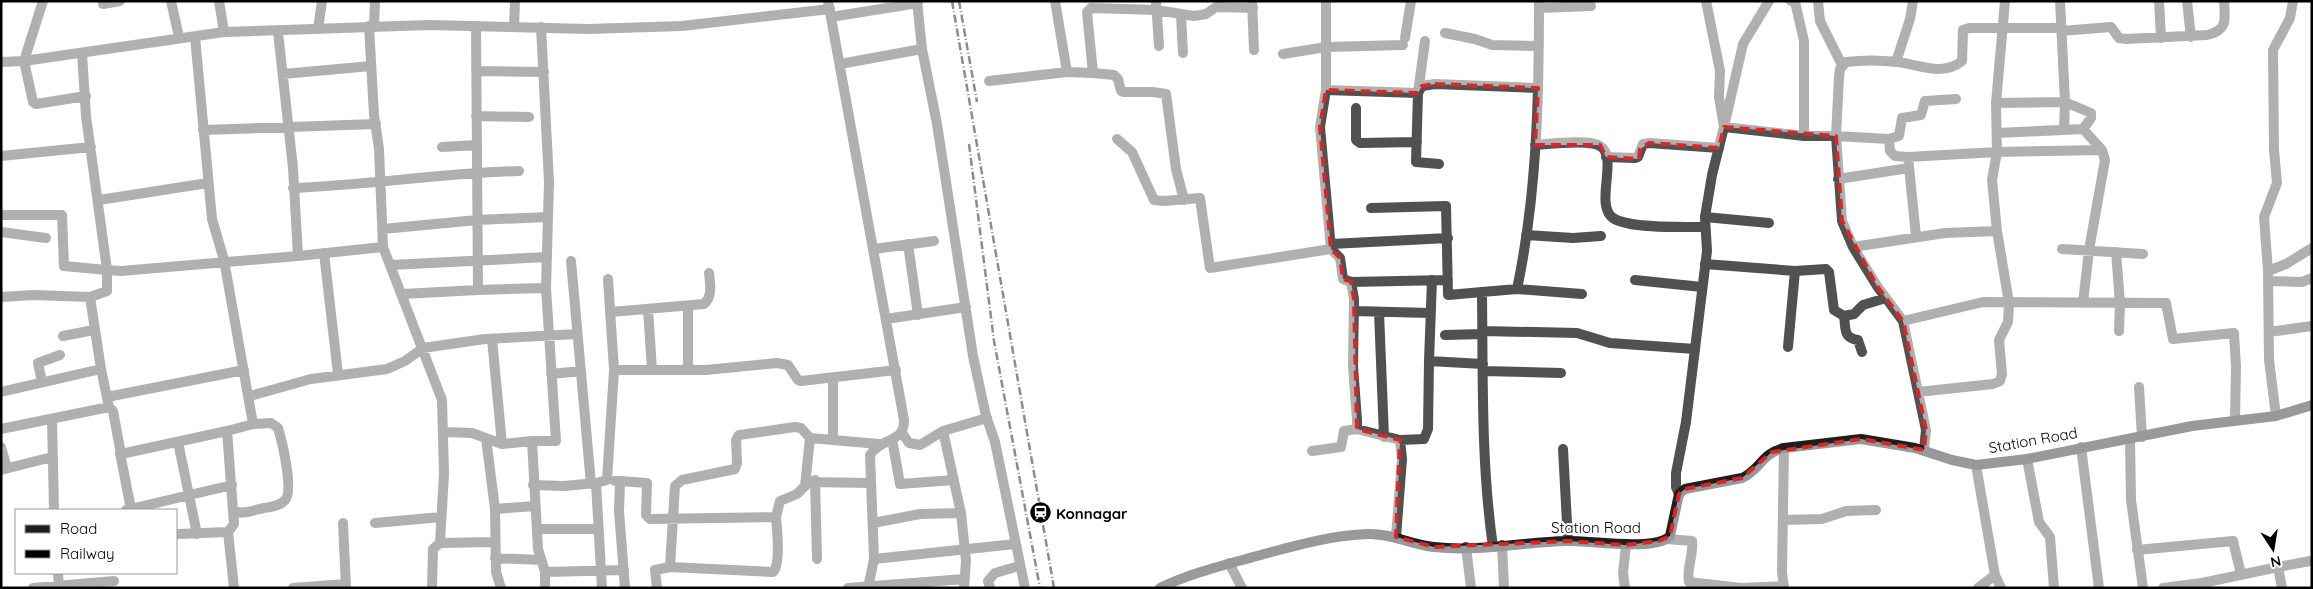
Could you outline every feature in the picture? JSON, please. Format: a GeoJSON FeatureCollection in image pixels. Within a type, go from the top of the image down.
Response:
{"type":"FeatureCollection","features":[{"type":"Feature","properties":{"kind":"main road","name":"Station Road"},"geometry":{"type":"LineString","coordinates":[[1679,494],[1692,486],[1742,478],[1748,475],[1772,452],[1784,448],[1861,439],[1924,450],[1952,460],[1976,465],[2027,459],[2081,447],[2130,440],[2192,426],[2276,416],[2312,405]]}},
{"type":"Feature","properties":{"kind":"main road"},"geometry":{"type":"LineString","coordinates":[[1667,539],[1672,532],[1679,494]]}},
{"type":"Feature","properties":{"kind":"main road","name":"Station Road"},"geometry":{"type":"LineString","coordinates":[[1160,588],[1229,563],[1299,544],[1368,534],[1396,537],[1434,547],[1498,546],[1568,541],[1626,545],[1667,539]]}},
{"type":"Feature","properties":{"kind":"street"},"geometry":{"type":"LineString","coordinates":[[43,1],[24,61],[35,104],[86,96]]}},
{"type":"Feature","properties":{"kind":"street"},"geometry":{"type":"LineString","coordinates":[[103,1],[103,4],[120,1]]}},
{"type":"Feature","properties":{"kind":"street"},"geometry":{"type":"LineString","coordinates":[[171,1],[179,37]]}},
{"type":"Feature","properties":{"kind":"street"},"geometry":{"type":"LineString","coordinates":[[219,1],[224,32]]}},
{"type":"Feature","properties":{"kind":"street"},"geometry":{"type":"LineString","coordinates":[[318,29],[322,1]]}},
{"type":"Feature","properties":{"kind":"street"},"geometry":{"type":"LineString","coordinates":[[375,1],[371,66],[383,247],[442,400],[444,432],[440,543]]}},
{"type":"Feature","properties":{"kind":"street"},"geometry":{"type":"LineString","coordinates":[[514,27],[515,1]]}},
{"type":"Feature","properties":{"kind":"street"},"geometry":{"type":"LineString","coordinates":[[1055,1],[1067,72]]}},
{"type":"Feature","properties":{"kind":"street"},"geometry":{"type":"LineString","coordinates":[[1326,1],[1326,90],[1320,127],[1331,246],[1340,258],[1343,279],[1351,282],[1448,280]]}},
{"type":"Feature","properties":{"kind":"street"},"geometry":{"type":"LineString","coordinates":[[1283,54],[1326,46],[1404,42],[1411,1]]}},
{"type":"Feature","properties":{"kind":"street"},"geometry":{"type":"LineString","coordinates":[[1706,1],[1720,71],[1719,97],[1724,127]]}},
{"type":"Feature","properties":{"kind":"street"},"geometry":{"type":"LineString","coordinates":[[1679,494],[1676,487],[1676,474],[1696,350],[1707,251],[1705,222],[1719,148],[1743,44],[1769,1]]}},
{"type":"Feature","properties":{"kind":"street"},"geometry":{"type":"LineString","coordinates":[[1791,1],[1795,2],[1804,41],[1804,136]]}},
{"type":"Feature","properties":{"kind":"street"},"geometry":{"type":"LineString","coordinates":[[1818,1],[1820,21],[1842,64],[1839,77],[1836,136],[1842,221],[1853,247],[1903,321],[1926,430],[1924,450]]}},
{"type":"Feature","properties":{"kind":"street"},"geometry":{"type":"LineString","coordinates":[[1896,62],[1910,19],[1913,1]]}},
{"type":"Feature","properties":{"kind":"street"},"geometry":{"type":"LineString","coordinates":[[1918,392],[1993,384],[2000,381],[1999,340],[2008,322],[2009,302],[1997,231],[1992,180],[1997,152],[1996,103],[2005,1]]}},
{"type":"Feature","properties":{"kind":"street"},"geometry":{"type":"LineString","coordinates":[[2060,1],[2065,102],[2064,130]]}},
{"type":"Feature","properties":{"kind":"street"},"geometry":{"type":"LineString","coordinates":[[2159,1],[2161,38]]}},
{"type":"Feature","properties":{"kind":"street"},"geometry":{"type":"LineString","coordinates":[[2187,1],[2191,37]]}},
{"type":"Feature","properties":{"kind":"street"},"geometry":{"type":"LineString","coordinates":[[1842,64],[1856,61],[1896,62],[1926,68],[1957,65],[1962,62],[1963,30],[1969,28],[2003,30],[2110,27],[2121,38],[2207,35],[2221,29],[2225,18],[2224,1]]}},
{"type":"Feature","properties":{"kind":"street"},"geometry":{"type":"LineString","coordinates":[[2276,416],[2269,332],[2264,217],[2277,183],[2274,150],[2274,50],[2290,18],[2293,1]]}},
{"type":"Feature","properties":{"kind":"street"},"geometry":{"type":"LineString","coordinates":[[1,62],[24,61],[179,37],[195,37],[224,32],[278,32],[372,26],[589,28],[682,26],[830,9],[918,2],[922,49],[937,124],[986,418],[995,442],[1014,544],[1025,588]]}},
{"type":"Feature","properties":{"kind":"street"},"geometry":{"type":"LineString","coordinates":[[1517,289],[1526,235],[1535,144],[1539,4],[1591,6]]}},
{"type":"Feature","properties":{"kind":"street"},"geometry":{"type":"LineString","coordinates":[[1093,73],[1088,10],[1091,8],[1156,6],[1181,15],[1202,16],[1216,7],[1252,5],[1254,50]]}},
{"type":"Feature","properties":{"kind":"street"},"geometry":{"type":"LineString","coordinates":[[1156,6],[1159,46]]}},
{"type":"Feature","properties":{"kind":"street"},"geometry":{"type":"LineString","coordinates":[[830,9],[896,370],[904,420],[902,433],[909,443],[916,446],[943,431],[986,418]]}},
{"type":"Feature","properties":{"kind":"street"},"geometry":{"type":"LineString","coordinates":[[1181,15],[1183,53]]}},
{"type":"Feature","properties":{"kind":"street"},"geometry":{"type":"LineString","coordinates":[[476,26],[478,290]]}},
{"type":"Feature","properties":{"kind":"street"},"geometry":{"type":"LineString","coordinates":[[444,432],[472,432],[502,444],[556,441],[546,288],[548,218],[541,27]]}},
{"type":"Feature","properties":{"kind":"street"},"geometry":{"type":"LineString","coordinates":[[278,32],[289,128],[298,256]]}},
{"type":"Feature","properties":{"kind":"street"},"geometry":{"type":"LineString","coordinates":[[1445,34],[1475,39],[1492,45],[1539,46]]}},
{"type":"Feature","properties":{"kind":"street"},"geometry":{"type":"LineString","coordinates":[[195,37],[212,219],[224,260],[250,396],[253,424]]}},
{"type":"Feature","properties":{"kind":"street"},"geometry":{"type":"LineString","coordinates":[[1425,41],[1418,93],[1416,162],[1439,164]]}},
{"type":"Feature","properties":{"kind":"street"},"geometry":{"type":"LineString","coordinates":[[840,64],[922,49]]}},
{"type":"Feature","properties":{"kind":"street"},"geometry":{"type":"LineString","coordinates":[[1,297],[34,295],[90,297],[107,291],[107,270],[86,116],[82,53]]}},
{"type":"Feature","properties":{"kind":"street"},"geometry":{"type":"LineString","coordinates":[[283,74],[371,66]]}},
{"type":"Feature","properties":{"kind":"street"},"geometry":{"type":"LineString","coordinates":[[476,71],[544,72]]}},
{"type":"Feature","properties":{"kind":"street"},"geometry":{"type":"LineString","coordinates":[[989,81],[1067,72],[1114,74],[1118,78],[1120,89],[1124,92],[1166,94],[1176,169],[1184,200]]}},
{"type":"Feature","properties":{"kind":"street"},"geometry":{"type":"LineString","coordinates":[[1418,93],[1422,86],[1435,84],[1538,88]]}},
{"type":"Feature","properties":{"kind":"street"},"geometry":{"type":"LineString","coordinates":[[1326,90],[1418,93]]}},
{"type":"Feature","properties":{"kind":"street"},"geometry":{"type":"LineString","coordinates":[[1724,127],[1804,136],[1889,139],[1899,136],[1902,118],[1921,115],[1924,101],[1956,99]]}},
{"type":"Feature","properties":{"kind":"street"},"geometry":{"type":"LineString","coordinates":[[1996,103],[2065,102],[2091,113],[2091,118],[2082,130]]}},
{"type":"Feature","properties":{"kind":"street"},"geometry":{"type":"LineString","coordinates":[[1356,108],[1356,140],[1360,143],[1417,142]]}},
{"type":"Feature","properties":{"kind":"street"},"geometry":{"type":"LineString","coordinates":[[476,116],[529,116]]}},
{"type":"Feature","properties":{"kind":"street"},"geometry":{"type":"LineString","coordinates":[[203,130],[376,124]]}},
{"type":"Feature","properties":{"kind":"street"},"geometry":{"type":"LineString","coordinates":[[1997,133],[2082,130],[2102,150],[2104,170],[2089,250],[2083,303]]}},
{"type":"Feature","properties":{"kind":"street"},"geometry":{"type":"LineString","coordinates":[[1117,138],[1132,152],[1154,200],[1200,198],[1210,268],[1331,246],[1448,238]]}},
{"type":"Feature","properties":{"kind":"street"},"geometry":{"type":"LineString","coordinates":[[1889,139],[1890,151],[1908,163]]}},
{"type":"Feature","properties":{"kind":"street"},"geometry":{"type":"LineString","coordinates":[[1606,157],[1638,157],[1643,144],[1648,143],[1719,148]]}},
{"type":"Feature","properties":{"kind":"street"},"geometry":{"type":"LineString","coordinates":[[1535,144],[1600,145],[1605,150],[1606,157],[1606,205],[1608,214],[1614,219],[1640,225],[1768,222]]}},
{"type":"Feature","properties":{"kind":"street"},"geometry":{"type":"LineString","coordinates":[[442,147],[476,145]]}},
{"type":"Feature","properties":{"kind":"street"},"geometry":{"type":"LineString","coordinates":[[1,156],[90,147]]}},
{"type":"Feature","properties":{"kind":"street"},"geometry":{"type":"LineString","coordinates":[[1838,179],[1908,163],[1997,152],[2102,150]]}},
{"type":"Feature","properties":{"kind":"street"},"geometry":{"type":"LineString","coordinates":[[1908,163],[1916,236]]}},
{"type":"Feature","properties":{"kind":"street"},"geometry":{"type":"LineString","coordinates":[[293,188],[380,182],[476,172],[519,171]]}},
{"type":"Feature","properties":{"kind":"street"},"geometry":{"type":"LineString","coordinates":[[98,200],[208,183]]}},
{"type":"Feature","properties":{"kind":"street"},"geometry":{"type":"LineString","coordinates":[[1371,208],[1446,206],[1448,295],[1517,289],[1582,294]]}},
{"type":"Feature","properties":{"kind":"street"},"geometry":{"type":"LineString","coordinates":[[1,215],[61,215],[64,266],[107,270],[121,271],[224,260],[298,256],[383,247]]}},
{"type":"Feature","properties":{"kind":"street"},"geometry":{"type":"LineString","coordinates":[[383,229],[477,220],[548,218]]}},
{"type":"Feature","properties":{"kind":"street"},"geometry":{"type":"LineString","coordinates":[[1853,247],[1916,236],[1997,231]]}},
{"type":"Feature","properties":{"kind":"street"},"geometry":{"type":"LineString","coordinates":[[1,232],[46,238]]}},
{"type":"Feature","properties":{"kind":"street"},"geometry":{"type":"LineString","coordinates":[[1526,235],[1573,238],[1601,236]]}},
{"type":"Feature","properties":{"kind":"street"},"geometry":{"type":"LineString","coordinates":[[874,249],[934,241]]}},
{"type":"Feature","properties":{"kind":"street"},"geometry":{"type":"LineString","coordinates":[[908,244],[918,315]]}},
{"type":"Feature","properties":{"kind":"street"},"geometry":{"type":"LineString","coordinates":[[2268,276],[2312,248]]}},
{"type":"Feature","properties":{"kind":"street"},"geometry":{"type":"LineString","coordinates":[[2062,249],[2143,254]]}},
{"type":"Feature","properties":{"kind":"street"},"geometry":{"type":"LineString","coordinates":[[2116,252],[2120,303],[2119,331]]}},
{"type":"Feature","properties":{"kind":"street"},"geometry":{"type":"LineString","coordinates":[[324,253],[338,374]]}},
{"type":"Feature","properties":{"kind":"street"},"geometry":{"type":"LineString","coordinates":[[391,265],[548,257]]}},
{"type":"Feature","properties":{"kind":"street"},"geometry":{"type":"LineString","coordinates":[[572,260],[577,334],[602,588]]}},
{"type":"Feature","properties":{"kind":"street"},"geometry":{"type":"LineString","coordinates":[[1705,264],[1795,271],[1826,270],[1829,272],[1834,310],[1844,316],[1854,314],[1863,305],[1886,298]]}},
{"type":"Feature","properties":{"kind":"street"},"geometry":{"type":"LineString","coordinates":[[1788,346],[1795,271]]}},
{"type":"Feature","properties":{"kind":"street"},"geometry":{"type":"LineString","coordinates":[[611,312],[704,304],[710,298],[709,274]]}},
{"type":"Feature","properties":{"kind":"street"},"geometry":{"type":"LineString","coordinates":[[2268,276],[2302,282],[2312,278]]}},
{"type":"Feature","properties":{"kind":"street"},"geometry":{"type":"LineString","coordinates":[[607,480],[614,370],[608,279]]}},
{"type":"Feature","properties":{"kind":"street"},"geometry":{"type":"LineString","coordinates":[[1312,451],[1340,447],[1344,431],[1357,429],[1400,440],[1417,441],[1427,437],[1432,280]]}},
{"type":"Feature","properties":{"kind":"street"},"geometry":{"type":"LineString","coordinates":[[1634,280],[1702,286]]}},
{"type":"Feature","properties":{"kind":"street"},"geometry":{"type":"LineString","coordinates":[[1351,282],[1354,311],[1353,366],[1357,429]]}},
{"type":"Feature","properties":{"kind":"street"},"geometry":{"type":"LineString","coordinates":[[402,294],[546,288]]}},
{"type":"Feature","properties":{"kind":"street"},"geometry":{"type":"LineString","coordinates":[[1482,292],[1483,450],[1487,504],[1498,546],[1504,588]]}},
{"type":"Feature","properties":{"kind":"street"},"geometry":{"type":"LineString","coordinates":[[90,297],[101,369],[108,402],[113,411],[128,509]]}},
{"type":"Feature","properties":{"kind":"street"},"geometry":{"type":"LineString","coordinates":[[1903,321],[1960,305],[1983,302],[2166,302],[2173,339],[2234,333],[2235,420]]}},
{"type":"Feature","properties":{"kind":"street"},"geometry":{"type":"LineString","coordinates":[[688,306],[688,370]]}},
{"type":"Feature","properties":{"kind":"street"},"geometry":{"type":"LineString","coordinates":[[886,319],[966,306]]}},
{"type":"Feature","properties":{"kind":"street"},"geometry":{"type":"LineString","coordinates":[[648,309],[652,370]]}},
{"type":"Feature","properties":{"kind":"street"},"geometry":{"type":"LineString","coordinates":[[1354,311],[1430,313]]}},
{"type":"Feature","properties":{"kind":"street"},"geometry":{"type":"LineString","coordinates":[[1379,312],[1384,437]]}},
{"type":"Feature","properties":{"kind":"street"},"geometry":{"type":"LineString","coordinates":[[1844,316],[1848,336],[1852,340],[1858,340],[1862,352]]}},
{"type":"Feature","properties":{"kind":"street"},"geometry":{"type":"LineString","coordinates":[[2269,332],[2312,326]]}},
{"type":"Feature","properties":{"kind":"street"},"geometry":{"type":"LineString","coordinates":[[63,336],[94,330]]}},
{"type":"Feature","properties":{"kind":"street"},"geometry":{"type":"LineString","coordinates":[[1445,335],[1483,332],[1577,333],[1610,343],[1696,350]]}},
{"type":"Feature","properties":{"kind":"street"},"geometry":{"type":"LineString","coordinates":[[250,396],[338,374],[387,369],[423,348],[492,338],[577,334]]}},
{"type":"Feature","properties":{"kind":"street"},"geometry":{"type":"LineString","coordinates":[[492,338],[502,444]]}},
{"type":"Feature","properties":{"kind":"street"},"geometry":{"type":"LineString","coordinates":[[42,382],[38,363],[60,355]]}},
{"type":"Feature","properties":{"kind":"street"},"geometry":{"type":"LineString","coordinates":[[1429,361],[1483,368],[1561,373]]}},
{"type":"Feature","properties":{"kind":"street"},"geometry":{"type":"LineString","coordinates":[[614,370],[688,370],[777,363],[788,365],[798,380],[801,381],[896,370]]}},
{"type":"Feature","properties":{"kind":"street"},"geometry":{"type":"LineString","coordinates":[[1,392],[101,369]]}},
{"type":"Feature","properties":{"kind":"street"},"geometry":{"type":"LineString","coordinates":[[1,429],[52,420],[108,402],[244,370]]}},
{"type":"Feature","properties":{"kind":"street"},"geometry":{"type":"LineString","coordinates":[[551,374],[581,371]]}},
{"type":"Feature","properties":{"kind":"street"},"geometry":{"type":"LineString","coordinates":[[833,378],[833,440]]}},
{"type":"Feature","properties":{"kind":"street"},"geometry":{"type":"LineString","coordinates":[[2139,386],[2142,437]]}},
{"type":"Feature","properties":{"kind":"street"},"geometry":{"type":"LineString","coordinates":[[52,420],[54,509]]}},
{"type":"Feature","properties":{"kind":"street"},"geometry":{"type":"LineString","coordinates":[[120,453],[178,442],[253,424],[271,423],[278,428],[289,485],[288,496],[284,502],[278,505],[242,512],[233,511]]}},
{"type":"Feature","properties":{"kind":"street"},"geometry":{"type":"LineString","coordinates":[[670,567],[674,494],[678,482],[735,469],[737,463],[736,440],[739,435],[795,427],[801,428],[810,438],[810,483],[818,559]]}},
{"type":"Feature","properties":{"kind":"street"},"geometry":{"type":"LineString","coordinates":[[178,534],[228,532],[234,526],[227,431]]}},
{"type":"Feature","properties":{"kind":"street"},"geometry":{"type":"LineString","coordinates":[[848,588],[964,583],[965,548],[961,513],[943,431]]}},
{"type":"Feature","properties":{"kind":"street"},"geometry":{"type":"LineString","coordinates":[[810,438],[879,444],[902,433]]}},
{"type":"Feature","properties":{"kind":"street"},"geometry":{"type":"LineString","coordinates":[[486,438],[496,509],[495,558],[501,588]]}},
{"type":"Feature","properties":{"kind":"street"},"geometry":{"type":"LineString","coordinates":[[892,439],[900,484],[954,480]]}},
{"type":"Feature","properties":{"kind":"street"},"geometry":{"type":"LineString","coordinates":[[1396,537],[1402,458],[1400,440]]}},
{"type":"Feature","properties":{"kind":"street"},"geometry":{"type":"LineString","coordinates":[[2130,440],[2131,500],[2143,588]]}},
{"type":"Feature","properties":{"kind":"street"},"geometry":{"type":"LineString","coordinates":[[532,441],[533,485],[540,560],[545,572],[545,588]]}},
{"type":"Feature","properties":{"kind":"street"},"geometry":{"type":"LineString","coordinates":[[178,442],[198,534]]}},
{"type":"Feature","properties":{"kind":"street"},"geometry":{"type":"LineString","coordinates":[[868,587],[874,559],[870,455],[879,444]]}},
{"type":"Feature","properties":{"kind":"street"},"geometry":{"type":"LineString","coordinates":[[1,446],[4,469],[52,457]]}},
{"type":"Feature","properties":{"kind":"street"},"geometry":{"type":"LineString","coordinates":[[2081,447],[2099,588]]}},
{"type":"Feature","properties":{"kind":"street"},"geometry":{"type":"LineString","coordinates":[[1667,539],[1692,541],[1693,549],[1688,576],[1690,582],[1740,588],[1784,587],[1782,572],[1784,448]]}},
{"type":"Feature","properties":{"kind":"street"},"geometry":{"type":"LineString","coordinates":[[1563,449],[1568,541]]}},
{"type":"Feature","properties":{"kind":"street"},"geometry":{"type":"LineString","coordinates":[[2027,459],[2038,522],[2050,537],[2054,588]]}},
{"type":"Feature","properties":{"kind":"street"},"geometry":{"type":"LineString","coordinates":[[1976,465],[1995,575],[2000,588]]}},
{"type":"Feature","properties":{"kind":"street"},"geometry":{"type":"LineString","coordinates":[[533,485],[564,486],[593,484],[607,480],[647,483],[647,518],[776,517]]}},
{"type":"Feature","properties":{"kind":"street"},"geometry":{"type":"LineString","coordinates":[[620,481],[619,511],[626,588]]}},
{"type":"Feature","properties":{"kind":"street"},"geometry":{"type":"LineString","coordinates":[[657,588],[655,570],[670,567],[773,572],[776,569],[777,561],[776,517],[780,501],[797,494],[810,483],[871,483]]}},
{"type":"Feature","properties":{"kind":"street"},"geometry":{"type":"LineString","coordinates":[[132,509],[232,485]]}},
{"type":"Feature","properties":{"kind":"street"},"geometry":{"type":"LineString","coordinates":[[496,509],[535,506]]}},
{"type":"Feature","properties":{"kind":"street"},"geometry":{"type":"LineString","coordinates":[[1783,520],[1822,519],[1846,511],[1876,510]]}},
{"type":"Feature","properties":{"kind":"street"},"geometry":{"type":"LineString","coordinates":[[873,523],[920,514],[961,513]]}},
{"type":"Feature","properties":{"kind":"street"},"geometry":{"type":"LineString","coordinates":[[375,522],[441,517]]}},
{"type":"Feature","properties":{"kind":"street"},"geometry":{"type":"LineString","coordinates":[[293,588],[346,586],[343,523]]}},
{"type":"Feature","properties":{"kind":"street"},"geometry":{"type":"LineString","coordinates":[[538,529],[597,529]]}},
{"type":"Feature","properties":{"kind":"street"},"geometry":{"type":"LineString","coordinates":[[228,532],[234,588]]}},
{"type":"Feature","properties":{"kind":"street"},"geometry":{"type":"LineString","coordinates":[[2137,550],[2233,541],[2241,574]]}},
{"type":"Feature","properties":{"kind":"street"},"geometry":{"type":"LineString","coordinates":[[432,588],[433,549],[440,543],[494,542]]}},
{"type":"Feature","properties":{"kind":"street"},"geometry":{"type":"LineString","coordinates":[[874,559],[1014,544]]}},
{"type":"Feature","properties":{"kind":"street"},"geometry":{"type":"LineString","coordinates":[[1625,588],[1623,573],[1626,545]]}},
{"type":"Feature","properties":{"kind":"street"},"geometry":{"type":"LineString","coordinates":[[1466,547],[1471,588]]}},
{"type":"Feature","properties":{"kind":"street"},"geometry":{"type":"LineString","coordinates":[[495,558],[540,560]]}},
{"type":"Feature","properties":{"kind":"street"},"geometry":{"type":"LineString","coordinates":[[2163,588],[2202,585],[2241,574],[2310,561]]}},
{"type":"Feature","properties":{"kind":"street"},"geometry":{"type":"LineString","coordinates":[[1229,563],[1242,588]]}},
{"type":"Feature","properties":{"kind":"street"},"geometry":{"type":"LineString","coordinates":[[990,588],[988,582],[995,573],[1019,566]]}},
{"type":"Feature","properties":{"kind":"street"},"geometry":{"type":"LineString","coordinates":[[2278,567],[2282,588]]}},
{"type":"Feature","properties":{"kind":"street"},"geometry":{"type":"LineString","coordinates":[[545,572],[624,570]]}},
{"type":"Feature","properties":{"kind":"street"},"geometry":{"type":"LineString","coordinates":[[58,574],[59,587]]}},
{"type":"Feature","properties":{"kind":"street"},"geometry":{"type":"LineString","coordinates":[[1978,588],[1995,575]]}},
{"type":"Feature","properties":{"kind":"street"},"geometry":{"type":"LineString","coordinates":[[33,588],[114,581]]}},
{"type":"Feature","properties":{"kind":"highlighted area"},"geometry":{"type":"Polygon","coordinates":[[[1435,84],[1538,88],[1535,145],[1600,145],[1606,157],[1639,159],[1640,149],[1649,143],[1719,148],[1724,127],[1836,136],[1842,221],[1877,286],[1903,321],[1926,430],[1924,450],[1861,439],[1772,452],[1742,478],[1685,489],[1679,494],[1670,536],[1659,541],[1626,545],[1568,541],[1434,547],[1396,537],[1400,440],[1357,429],[1354,299],[1351,282],[1343,279],[1340,258],[1331,249],[1320,127],[1326,90],[1418,93],[1422,86],[1435,84]]]}},
{"type":"Feature","properties":{"kind":"railway"},"geometry":{"type":"LineString","coordinates":[[952,1],[1054,588]]}},
{"type":"Feature","properties":{"kind":"railway"},"geometry":{"type":"LineString","coordinates":[[959,1],[977,102]]}},
{"type":"Feature","properties":{"kind":"railway"},"geometry":{"type":"LineString","coordinates":[[969,144],[994,341],[1040,588]]}},
{"type":"Feature","properties":{"kind":"place","name":"Konnagar"},"geometry":{"type":"Point","coordinates":[1040,513]}}]}
